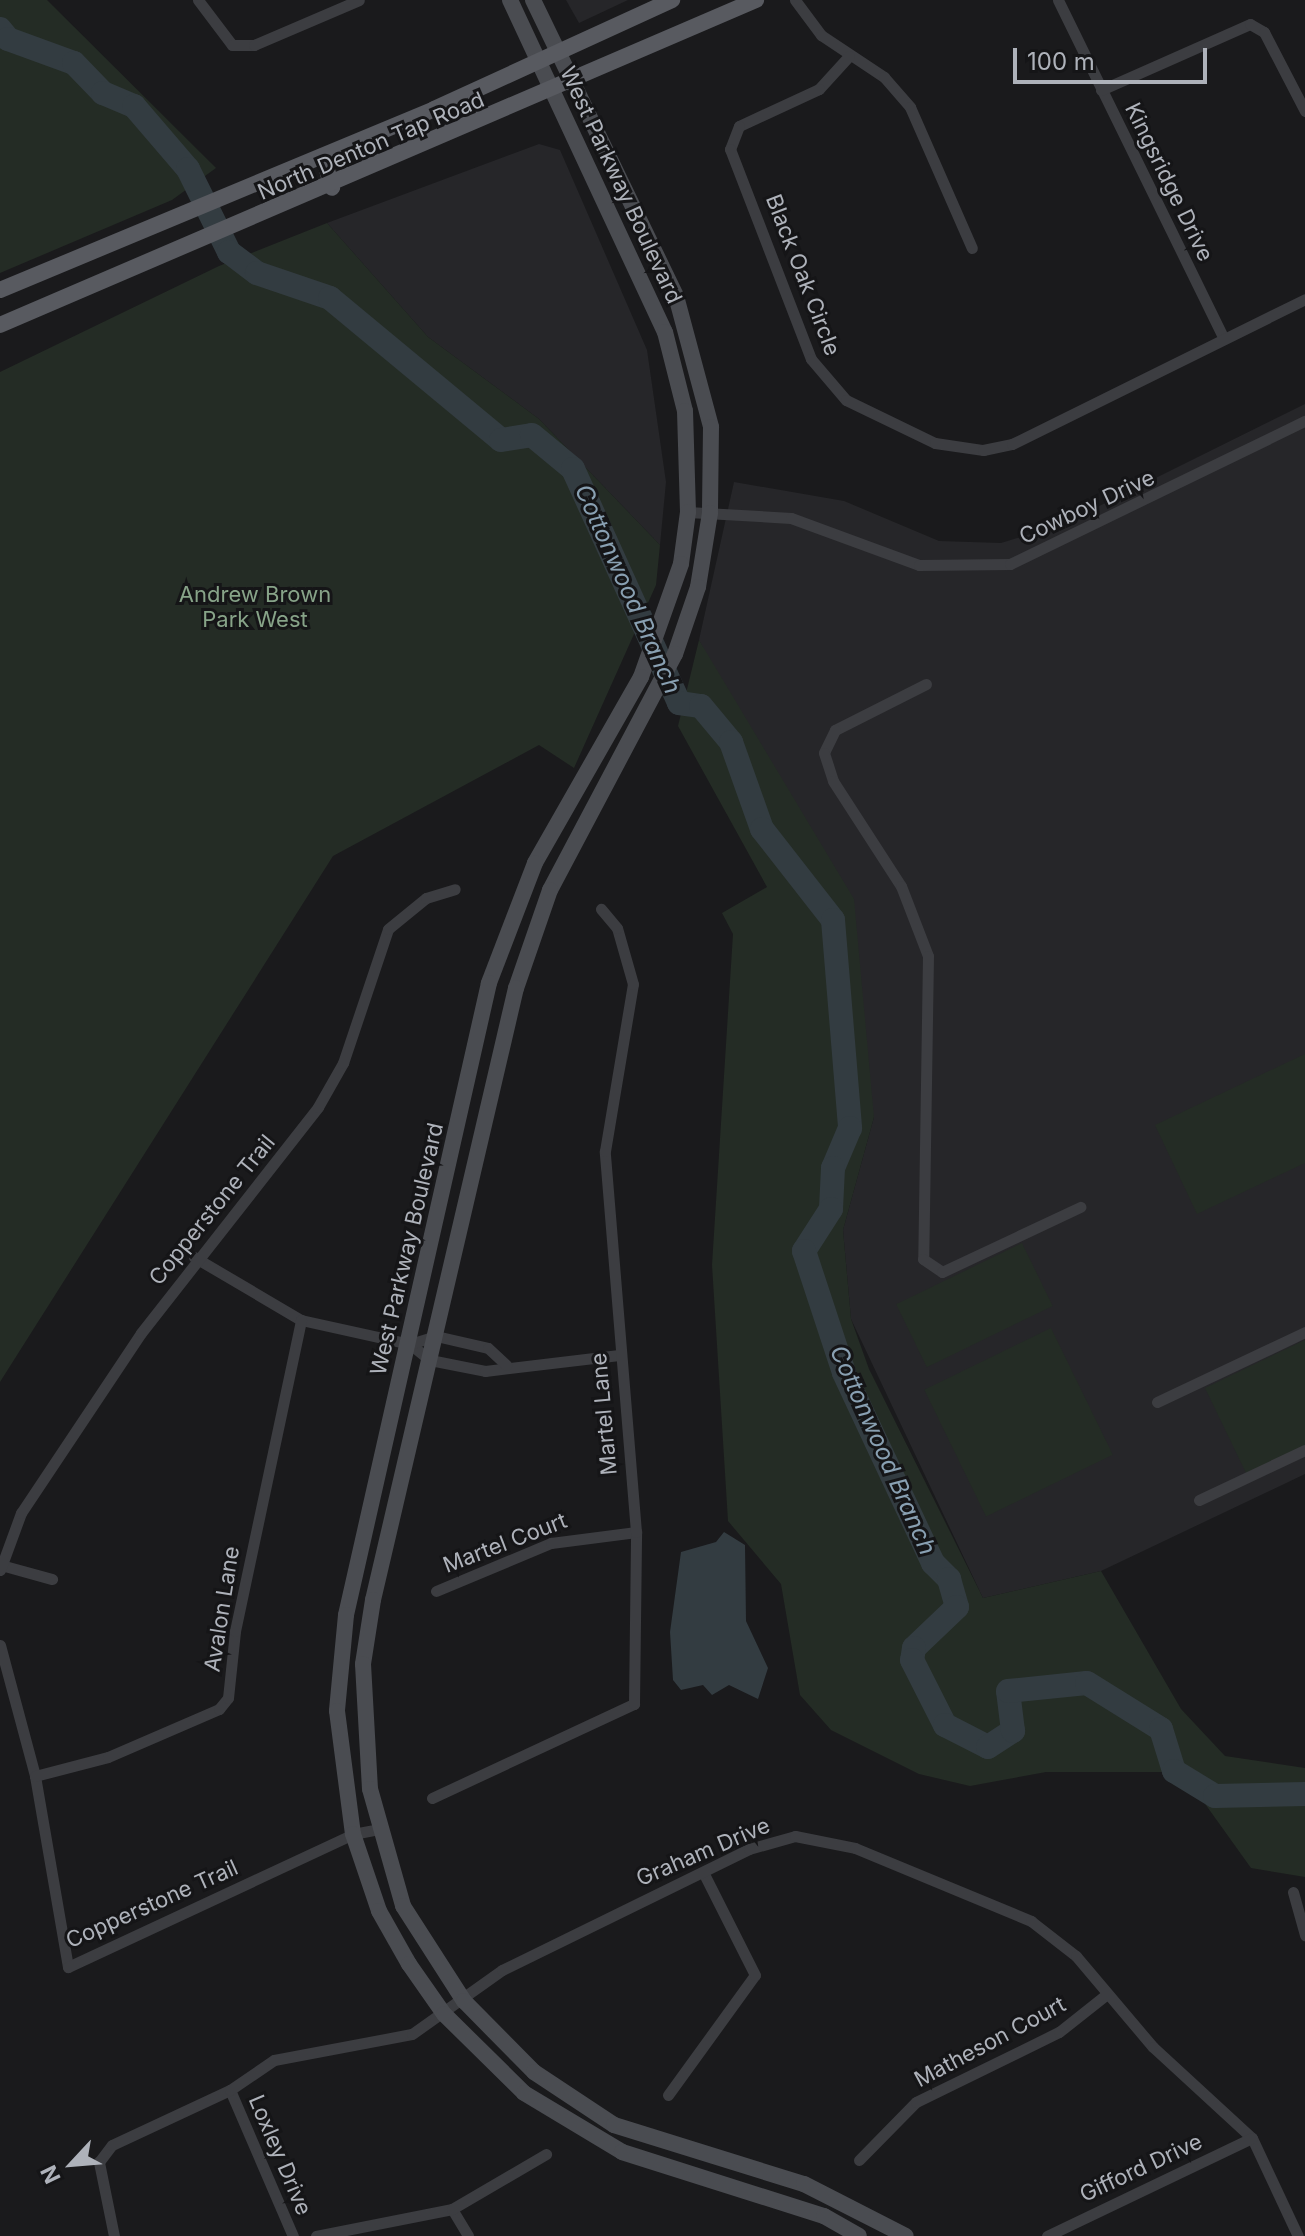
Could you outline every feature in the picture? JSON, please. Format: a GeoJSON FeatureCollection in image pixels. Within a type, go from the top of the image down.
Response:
{"type":"FeatureCollection","features":[{"type":"Feature","properties":{"kind":"main road","name":"North Denton Tap Road"},"geometry":{"type":"LineString","coordinates":[[0,290],[323,156],[558,54],[672,0]]}},
{"type":"Feature","properties":{"kind":"main road","name":"North Denton Tap Road"},"geometry":{"type":"LineString","coordinates":[[0,325],[554,93],[756,0]]}},
{"type":"Feature","properties":{"kind":"main road"},"geometry":{"type":"LineString","coordinates":[[323,156],[332,188]]}},
{"type":"Feature","properties":{"kind":"street"},"geometry":{"type":"LineString","coordinates":[[198,0],[232,45],[254,45],[357,2]]}},
{"type":"Feature","properties":{"kind":"street","name":"West Parkway Boulevard"},"geometry":{"type":"LineString","coordinates":[[510,0],[665,332],[685,411],[688,512],[672,592],[641,677],[512,915],[489,983],[410,1344],[346,1615],[337,1711],[353,1834],[379,1911],[444,2014],[524,2093],[622,2152],[824,2216],[859,2236]]}},
{"type":"Feature","properties":{"kind":"street","name":"West Parkway Boulevard"},"geometry":{"type":"LineString","coordinates":[[533,0],[693,346],[711,427],[710,513],[689,615],[653,703],[550,890],[527,949],[430,1360],[363,1664],[370,1789],[403,1906],[464,2001],[534,2072],[614,2125],[804,2184],[906,2236]]}},
{"type":"Feature","properties":{"kind":"street"},"geometry":{"type":"LineString","coordinates":[[795,0],[849,56],[884,77],[910,107],[972,248]]}},
{"type":"Feature","properties":{"kind":"street","name":"Kingsridge Drive"},"geometry":{"type":"LineString","coordinates":[[1058,0],[1224,339]]}},
{"type":"Feature","properties":{"kind":"street"},"geometry":{"type":"LineString","coordinates":[[1101,90],[1250,24],[1264,32],[1305,111]]}},
{"type":"Feature","properties":{"kind":"street","name":"Black Oak Circle"},"geometry":{"type":"LineString","coordinates":[[849,56],[819,89],[739,126],[730,149],[811,359],[846,400],[935,443],[983,450],[1012,444],[1305,299]]}},
{"type":"Feature","properties":{"kind":"street","name":"Cowboy Drive"},"geometry":{"type":"LineString","coordinates":[[688,512],[791,518],[919,565],[1010,564],[1305,421]]}},
{"type":"Feature","properties":{"kind":"street"},"geometry":{"type":"LineString","coordinates":[[926,684],[835,730],[824,753],[833,781],[901,886],[928,956],[923,1259],[942,1272],[1080,1207]]}},
{"type":"Feature","properties":{"kind":"street","name":"Copperstone Trail"},"geometry":{"type":"LineString","coordinates":[[1,1568],[21,1513],[194,1257],[318,1107],[343,1063],[388,929],[426,898],[455,889]]}},
{"type":"Feature","properties":{"kind":"street","name":"Martel Lane"},"geometry":{"type":"LineString","coordinates":[[432,1798],[634,1704],[636,1532],[619,1355],[605,1151],[633,984],[617,928],[601,909]]}},
{"type":"Feature","properties":{"kind":"street"},"geometry":{"type":"LineString","coordinates":[[194,1257],[301,1320],[410,1344],[430,1360],[485,1371],[506,1365],[619,1355]]}},
{"type":"Feature","properties":{"kind":"street","name":"Avalon Lane"},"geometry":{"type":"LineString","coordinates":[[35,1776],[108,1757],[219,1709],[228,1698],[235,1631],[301,1320]]}},
{"type":"Feature","properties":{"kind":"street"},"geometry":{"type":"LineString","coordinates":[[1157,1402],[1305,1332]]}},
{"type":"Feature","properties":{"kind":"street"},"geometry":{"type":"LineString","coordinates":[[410,1344],[436,1336],[488,1348],[506,1365]]}},
{"type":"Feature","properties":{"kind":"street"},"geometry":{"type":"LineString","coordinates":[[1199,1500],[1305,1450]]}},
{"type":"Feature","properties":{"kind":"street","name":"Martel Court"},"geometry":{"type":"LineString","coordinates":[[436,1591],[551,1543],[636,1532]]}},
{"type":"Feature","properties":{"kind":"street"},"geometry":{"type":"LineString","coordinates":[[1,1568],[52,1579]]}},
{"type":"Feature","properties":{"kind":"street","name":"Copperstone Trail"},"geometry":{"type":"LineString","coordinates":[[0,1645],[35,1776],[68,1967],[353,1834],[379,1829]]}},
{"type":"Feature","properties":{"kind":"street","name":"Graham Drive"},"geometry":{"type":"LineString","coordinates":[[114,2236],[99,2162],[112,2145],[230,2090],[274,2060],[390,2043],[464,2001],[502,1970],[703,1872],[795,1836],[855,1848],[1031,1921],[1252,2138],[1298,2236]]}},
{"type":"Feature","properties":{"kind":"street"},"geometry":{"type":"LineString","coordinates":[[668,2095],[755,1975],[703,1872]]}},
{"type":"Feature","properties":{"kind":"street"},"geometry":{"type":"LineString","coordinates":[[1293,1892],[1305,1935]]}},
{"type":"Feature","properties":{"kind":"street","name":"Matheson Court"},"geometry":{"type":"LineString","coordinates":[[859,2160],[916,2102],[1059,2032],[1107,1994]]}},
{"type":"Feature","properties":{"kind":"street","name":"Loxley Drive"},"geometry":{"type":"LineString","coordinates":[[230,2090],[293,2236]]}},
{"type":"Feature","properties":{"kind":"street","name":"Gifford Drive"},"geometry":{"type":"LineString","coordinates":[[1047,2236],[1252,2138]]}},
{"type":"Feature","properties":{"kind":"street"},"geometry":{"type":"LineString","coordinates":[[316,2236],[452,2209],[546,2154]]}},
{"type":"Feature","properties":{"kind":"street"},"geometry":{"type":"LineString","coordinates":[[452,2209],[468,2236]]}},
{"type":"Feature","properties":{"kind":"shaded area"},"geometry":{"type":"Polygon","coordinates":[[[566,0],[628,0],[579,23],[566,0]]]}},
{"type":"Feature","properties":{"kind":"shaded area"},"geometry":{"type":"Polygon","coordinates":[[[539,144],[560,150],[647,350],[666,482],[660,545],[539,419],[428,337],[327,223],[539,144]]]}},
{"type":"Feature","properties":{"kind":"shaded area"},"geometry":{"type":"Polygon","coordinates":[[[1305,404],[1305,1474],[1101,1571],[983,1598],[851,1319],[843,1230],[874,1117],[734,708],[699,640],[734,482],[844,501],[939,541],[1001,543],[1063,524],[1305,404]]]}},
{"type":"Feature","properties":{"kind":"shaded area"},"geometry":{"type":"Polygon","coordinates":[[[724,1532],[745,1545],[746,1621],[768,1668],[758,1699],[729,1685],[712,1695],[703,1685],[681,1690],[673,1680],[670,1632],[681,1552],[716,1542],[724,1532]]]}},
{"type":"Feature","properties":{"kind":"green space"},"geometry":{"type":"Polygon","coordinates":[[[0,0],[47,0],[216,168],[172,200],[0,273],[0,0]]]}},
{"type":"Feature","properties":{"kind":"green space","name":"Andrew Brown Park West"},"geometry":{"type":"Polygon","coordinates":[[[327,223],[428,337],[539,419],[660,545],[656,585],[574,768],[539,745],[333,856],[0,1382],[0,372],[219,266],[327,223]]]}},
{"type":"Feature","properties":{"kind":"green space"},"geometry":{"type":"Polygon","coordinates":[[[699,640],[854,899],[874,1117],[843,1230],[851,1319],[869,1369],[983,1598],[1101,1571],[1181,1709],[1225,1756],[1305,1768],[1305,1877],[1251,1868],[1203,1801],[1165,1772],[1046,1772],[970,1786],[919,1774],[831,1730],[800,1695],[781,1584],[728,1521],[712,1265],[733,934],[722,913],[767,887],[678,726],[699,640]]]}},
{"type":"Feature","properties":{"kind":"green space"},"geometry":{"type":"Polygon","coordinates":[[[1305,1054],[1305,1163],[1197,1214],[1155,1125],[1305,1054]]]}},
{"type":"Feature","properties":{"kind":"green space"},"geometry":{"type":"Polygon","coordinates":[[[1022,1243],[1053,1306],[927,1367],[896,1304],[1022,1243]]]}},
{"type":"Feature","properties":{"kind":"green space"},"geometry":{"type":"Polygon","coordinates":[[[1051,1328],[1113,1455],[986,1517],[924,1390],[1051,1328]]]}},
{"type":"Feature","properties":{"kind":"green space"},"geometry":{"type":"Polygon","coordinates":[[[1305,1340],[1305,1445],[1246,1473],[1205,1388],[1305,1340]]]}},
{"type":"Feature","properties":{"kind":"waterway","name":"Cottonwood Branch"},"geometry":{"type":"LineString","coordinates":[[0,29],[8,39],[74,63],[103,93],[134,106],[188,169],[229,252],[257,273],[330,298],[501,440],[532,435],[573,469],[679,703],[701,706],[731,742],[762,829],[833,920],[850,1128],[833,1168],[831,1209],[804,1251],[844,1373],[933,1563],[949,1579],[957,1607],[914,1648],[912,1660],[945,1725],[988,1747],[1013,1731],[1008,1691],[1087,1683],[1161,1729],[1174,1771],[1215,1796],[1305,1794]]}}]}
